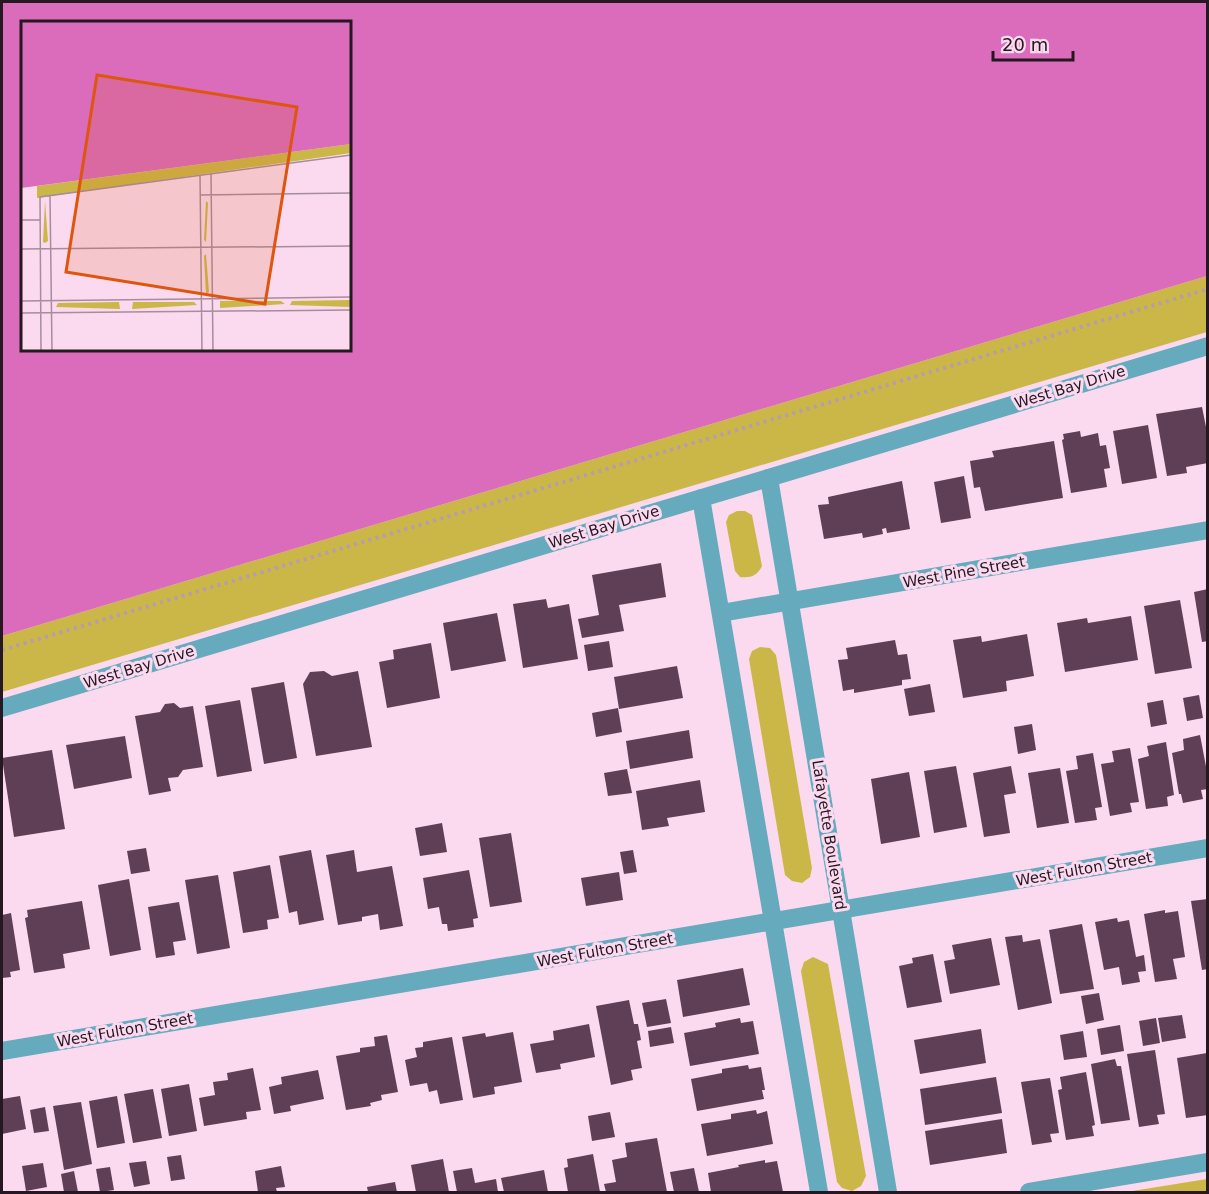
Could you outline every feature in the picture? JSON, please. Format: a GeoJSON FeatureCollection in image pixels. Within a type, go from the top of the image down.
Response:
{"type":"FeatureCollection","features":[{"type":"Feature","properties":{"kind":"street","name":"West Bay Drive"},"geometry":{"type":"LineString","coordinates":[[2,708],[1208,346]]}},
{"type":"Feature","properties":{"kind":"street","name":"Lafayette Boulevard"},"geometry":{"type":"LineString","coordinates":[[769,478],[888,1192]]}},
{"type":"Feature","properties":{"kind":"street"},"geometry":{"type":"LineString","coordinates":[[701,498],[819,1192]]}},
{"type":"Feature","properties":{"kind":"street","name":"West Pine Street"},"geometry":{"type":"LineString","coordinates":[[721,613],[1208,530]]}},
{"type":"Feature","properties":{"kind":"street","name":"West Fulton Street"},"geometry":{"type":"LineString","coordinates":[[2,1051],[1208,848]]}},
{"type":"Feature","properties":{"kind":"street"},"geometry":{"type":"LineString","coordinates":[[1029,1192],[1208,1162]]}},
{"type":"Feature","properties":{"kind":"path"},"geometry":{"type":"LineString","coordinates":[[2,650],[1208,289]]}},
{"type":"Feature","properties":{"kind":"shaded area"},"geometry":{"type":"Polygon","coordinates":[[[2,2],[1207,2],[1207,276],[2,636],[2,2]]]}},
{"type":"Feature","properties":{"kind":"shaded area"},"geometry":{"type":"Polygon","coordinates":[[[1207,276],[1207,332],[2,692],[2,636],[1207,276]]]}},
{"type":"Feature","properties":{"kind":"shaded area"},"geometry":{"type":"Polygon","coordinates":[[[737,511],[745,511],[752,515],[762,566],[756,574],[750,577],[740,577],[735,571],[726,522],[729,515],[737,511]]]}},
{"type":"Feature","properties":{"kind":"shaded area"},"geometry":{"type":"Polygon","coordinates":[[[760,647],[770,648],[776,655],[812,868],[810,877],[802,883],[792,881],[785,875],[749,659],[752,651],[760,647]]]}},
{"type":"Feature","properties":{"kind":"shaded area"},"geometry":{"type":"Polygon","coordinates":[[[813,957],[828,964],[866,1176],[861,1186],[852,1191],[842,1188],[837,1182],[801,971],[804,962],[813,957]]]}},
{"type":"Feature","properties":{"kind":"shaded area"},"geometry":{"type":"Polygon","coordinates":[[[1207,1179],[1207,1192],[1126,1192],[1207,1179]]]}},
{"type":"Feature","properties":{"kind":"building"},"geometry":{"type":"Polygon","coordinates":[[[1202,407],[1208,437],[1208,463],[1186,467],[1187,473],[1167,476],[1156,414],[1202,407]]]}},
{"type":"Feature","properties":{"kind":"building"},"geometry":{"type":"Polygon","coordinates":[[[1148,425],[1157,478],[1122,484],[1113,431],[1148,425]]]}},
{"type":"Feature","properties":{"kind":"building"},"geometry":{"type":"Polygon","coordinates":[[[1080,431],[1081,437],[1098,433],[1100,446],[1106,445],[1110,468],[1104,469],[1107,487],[1071,493],[1062,440],[1064,439],[1063,434],[1080,431]]]}},
{"type":"Feature","properties":{"kind":"building"},"geometry":{"type":"Polygon","coordinates":[[[1054,441],[1063,498],[985,511],[980,487],[974,488],[970,461],[994,457],[992,451],[1054,441]]]}},
{"type":"Feature","properties":{"kind":"building"},"geometry":{"type":"Polygon","coordinates":[[[964,476],[971,518],[941,523],[934,482],[964,476]]]}},
{"type":"Feature","properties":{"kind":"building"},"geometry":{"type":"Polygon","coordinates":[[[902,481],[910,529],[887,533],[886,528],[882,529],[883,534],[863,538],[862,533],[824,539],[818,505],[829,504],[828,497],[902,481]]]}},
{"type":"Feature","properties":{"kind":"building"},"geometry":{"type":"Polygon","coordinates":[[[661,563],[666,597],[619,605],[624,631],[582,638],[578,619],[599,615],[592,575],[661,563]]]}},
{"type":"Feature","properties":{"kind":"building"},"geometry":{"type":"Polygon","coordinates":[[[1208,589],[1208,641],[1202,642],[1194,592],[1208,589]]]}},
{"type":"Feature","properties":{"kind":"building"},"geometry":{"type":"Polygon","coordinates":[[[546,599],[548,608],[569,604],[578,659],[523,668],[513,604],[546,599]]]}},
{"type":"Feature","properties":{"kind":"building"},"geometry":{"type":"Polygon","coordinates":[[[1180,600],[1192,668],[1155,674],[1144,606],[1180,600]]]}},
{"type":"Feature","properties":{"kind":"building"},"geometry":{"type":"Polygon","coordinates":[[[497,613],[506,661],[451,671],[443,623],[497,613]]]}},
{"type":"Feature","properties":{"kind":"building"},"geometry":{"type":"Polygon","coordinates":[[[1131,616],[1138,660],[1065,672],[1057,623],[1087,618],[1088,623],[1131,616]]]}},
{"type":"Feature","properties":{"kind":"building"},"geometry":{"type":"Polygon","coordinates":[[[1027,634],[1034,676],[1006,681],[1007,691],[963,698],[953,640],[981,636],[982,642],[1027,634]]]}},
{"type":"Feature","properties":{"kind":"building"},"geometry":{"type":"Polygon","coordinates":[[[895,640],[898,655],[907,654],[911,679],[902,680],[902,685],[854,693],[854,689],[843,691],[838,660],[848,659],[846,648],[895,640]]]}},
{"type":"Feature","properties":{"kind":"building"},"geometry":{"type":"Polygon","coordinates":[[[609,641],[613,667],[588,671],[584,645],[609,641]]]}},
{"type":"Feature","properties":{"kind":"building"},"geometry":{"type":"Polygon","coordinates":[[[431,643],[440,698],[387,708],[379,662],[394,659],[393,650],[431,643]]]}},
{"type":"Feature","properties":{"kind":"building"},"geometry":{"type":"Polygon","coordinates":[[[677,666],[683,698],[619,709],[614,677],[677,666]]]}},
{"type":"Feature","properties":{"kind":"building"},"geometry":{"type":"Polygon","coordinates":[[[324,671],[332,676],[358,671],[372,747],[316,756],[303,684],[310,672],[324,671]]]}},
{"type":"Feature","properties":{"kind":"building"},"geometry":{"type":"Polygon","coordinates":[[[284,682],[297,758],[264,764],[251,688],[284,682]]]}},
{"type":"Feature","properties":{"kind":"building"},"geometry":{"type":"Polygon","coordinates":[[[930,684],[935,712],[909,716],[904,689],[930,684]]]}},
{"type":"Feature","properties":{"kind":"building"},"geometry":{"type":"Polygon","coordinates":[[[1199,695],[1203,718],[1187,721],[1183,698],[1199,695]]]}},
{"type":"Feature","properties":{"kind":"building"},"geometry":{"type":"Polygon","coordinates":[[[240,700],[252,771],[217,777],[205,706],[240,700]]]}},
{"type":"Feature","properties":{"kind":"building"},"geometry":{"type":"Polygon","coordinates":[[[1163,700],[1167,724],[1151,727],[1147,703],[1163,700]]]}},
{"type":"Feature","properties":{"kind":"building"},"geometry":{"type":"Polygon","coordinates":[[[174,703],[180,708],[193,706],[203,767],[183,770],[178,777],[168,778],[171,791],[149,795],[135,716],[160,712],[165,704],[174,703]]]}},
{"type":"Feature","properties":{"kind":"building"},"geometry":{"type":"Polygon","coordinates":[[[618,708],[622,732],[596,737],[592,713],[618,708]]]}},
{"type":"Feature","properties":{"kind":"building"},"geometry":{"type":"Polygon","coordinates":[[[1032,724],[1036,750],[1018,754],[1014,727],[1032,724]]]}},
{"type":"Feature","properties":{"kind":"building"},"geometry":{"type":"Polygon","coordinates":[[[689,730],[693,758],[630,769],[626,741],[689,730]]]}},
{"type":"Feature","properties":{"kind":"building"},"geometry":{"type":"Polygon","coordinates":[[[1200,735],[1208,789],[1201,790],[1203,799],[1183,803],[1181,794],[1179,794],[1172,753],[1184,750],[1183,739],[1200,735]]]}},
{"type":"Feature","properties":{"kind":"building"},"geometry":{"type":"Polygon","coordinates":[[[125,736],[132,778],[74,789],[66,745],[125,736]]]}},
{"type":"Feature","properties":{"kind":"building"},"geometry":{"type":"Polygon","coordinates":[[[1166,742],[1174,795],[1167,797],[1168,806],[1146,809],[1138,759],[1149,756],[1147,746],[1166,742]]]}},
{"type":"Feature","properties":{"kind":"building"},"geometry":{"type":"Polygon","coordinates":[[[1130,748],[1139,802],[1130,803],[1132,812],[1110,816],[1101,764],[1114,762],[1112,751],[1130,748]]]}},
{"type":"Feature","properties":{"kind":"building"},"geometry":{"type":"Polygon","coordinates":[[[52,750],[65,829],[14,837],[2,758],[52,750]]]}},
{"type":"Feature","properties":{"kind":"building"},"geometry":{"type":"Polygon","coordinates":[[[1093,753],[1102,807],[1095,808],[1097,820],[1075,823],[1066,771],[1078,769],[1076,756],[1093,753]]]}},
{"type":"Feature","properties":{"kind":"building"},"geometry":{"type":"Polygon","coordinates":[[[956,766],[967,827],[934,833],[924,771],[956,766]]]}},
{"type":"Feature","properties":{"kind":"building"},"geometry":{"type":"Polygon","coordinates":[[[1011,766],[1016,793],[1004,795],[1010,833],[984,837],[973,773],[1011,766]]]}},
{"type":"Feature","properties":{"kind":"building"},"geometry":{"type":"Polygon","coordinates":[[[1060,768],[1069,823],[1037,828],[1028,773],[1060,768]]]}},
{"type":"Feature","properties":{"kind":"building"},"geometry":{"type":"Polygon","coordinates":[[[627,769],[632,793],[608,796],[604,773],[627,769]]]}},
{"type":"Feature","properties":{"kind":"building"},"geometry":{"type":"Polygon","coordinates":[[[909,772],[920,837],[881,844],[871,779],[909,772]]]}},
{"type":"Feature","properties":{"kind":"building"},"geometry":{"type":"Polygon","coordinates":[[[700,780],[705,812],[667,818],[669,826],[642,830],[636,791],[700,780]]]}},
{"type":"Feature","properties":{"kind":"building"},"geometry":{"type":"Polygon","coordinates":[[[442,823],[447,852],[420,856],[415,828],[442,823]]]}},
{"type":"Feature","properties":{"kind":"building"},"geometry":{"type":"Polygon","coordinates":[[[511,833],[522,902],[490,907],[479,838],[511,833]]]}},
{"type":"Feature","properties":{"kind":"building"},"geometry":{"type":"Polygon","coordinates":[[[146,848],[150,871],[131,874],[127,851],[146,848]]]}},
{"type":"Feature","properties":{"kind":"building"},"geometry":{"type":"Polygon","coordinates":[[[311,850],[324,920],[299,925],[297,911],[289,913],[279,856],[311,850]]]}},
{"type":"Feature","properties":{"kind":"building"},"geometry":{"type":"Polygon","coordinates":[[[354,850],[357,872],[392,866],[403,926],[380,930],[378,914],[362,917],[362,921],[338,925],[326,855],[354,850]]]}},
{"type":"Feature","properties":{"kind":"building"},"geometry":{"type":"Polygon","coordinates":[[[633,850],[637,872],[624,874],[620,852],[633,850]]]}},
{"type":"Feature","properties":{"kind":"building"},"geometry":{"type":"Polygon","coordinates":[[[270,865],[279,918],[267,920],[268,929],[243,933],[233,872],[270,865]]]}},
{"type":"Feature","properties":{"kind":"building"},"geometry":{"type":"Polygon","coordinates":[[[469,870],[478,918],[473,919],[474,927],[448,931],[447,924],[442,924],[439,907],[428,909],[423,878],[469,870]]]}},
{"type":"Feature","properties":{"kind":"building"},"geometry":{"type":"Polygon","coordinates":[[[619,872],[623,900],[586,906],[581,878],[619,872]]]}},
{"type":"Feature","properties":{"kind":"building"},"geometry":{"type":"Polygon","coordinates":[[[218,875],[230,948],[197,954],[185,880],[218,875]]]}},
{"type":"Feature","properties":{"kind":"building"},"geometry":{"type":"Polygon","coordinates":[[[129,879],[141,950],[110,956],[98,885],[129,879]]]}},
{"type":"Feature","properties":{"kind":"building"},"geometry":{"type":"Polygon","coordinates":[[[1208,899],[1208,969],[1202,970],[1191,901],[1208,899]]]}},
{"type":"Feature","properties":{"kind":"building"},"geometry":{"type":"Polygon","coordinates":[[[82,901],[90,949],[63,954],[65,968],[34,973],[25,918],[28,917],[27,910],[82,901]]]}},
{"type":"Feature","properties":{"kind":"building"},"geometry":{"type":"Polygon","coordinates":[[[179,902],[186,940],[173,942],[175,955],[156,958],[148,907],[179,902]]]}},
{"type":"Feature","properties":{"kind":"building"},"geometry":{"type":"Polygon","coordinates":[[[1165,910],[1165,913],[1178,911],[1185,957],[1173,959],[1177,979],[1155,982],[1144,914],[1165,910]]]}},
{"type":"Feature","properties":{"kind":"building"},"geometry":{"type":"Polygon","coordinates":[[[11,913],[20,970],[10,972],[11,977],[2,978],[2,915],[11,913]]]}},
{"type":"Feature","properties":{"kind":"building"},"geometry":{"type":"Polygon","coordinates":[[[1117,918],[1118,922],[1129,920],[1136,957],[1144,955],[1146,971],[1138,972],[1140,982],[1122,985],[1119,967],[1104,970],[1095,922],[1117,918]]]}},
{"type":"Feature","properties":{"kind":"building"},"geometry":{"type":"Polygon","coordinates":[[[1082,924],[1094,989],[1060,994],[1049,930],[1082,924]]]}},
{"type":"Feature","properties":{"kind":"building"},"geometry":{"type":"Polygon","coordinates":[[[1022,935],[1023,942],[1040,939],[1052,1003],[1018,1010],[1005,937],[1022,935]]]}},
{"type":"Feature","properties":{"kind":"building"},"geometry":{"type":"Polygon","coordinates":[[[991,938],[1000,985],[950,994],[944,961],[955,959],[952,945],[991,938]]]}},
{"type":"Feature","properties":{"kind":"building"},"geometry":{"type":"Polygon","coordinates":[[[933,954],[942,1002],[907,1008],[899,966],[913,963],[912,958],[933,954]]]}},
{"type":"Feature","properties":{"kind":"building"},"geometry":{"type":"Polygon","coordinates":[[[743,968],[750,1005],[683,1017],[677,980],[743,968]]]}},
{"type":"Feature","properties":{"kind":"building"},"geometry":{"type":"Polygon","coordinates":[[[1099,993],[1104,1020],[1086,1024],[1081,996],[1099,993]]]}},
{"type":"Feature","properties":{"kind":"building"},"geometry":{"type":"Polygon","coordinates":[[[666,999],[671,1023],[647,1027],[642,1003],[666,999]]]}},
{"type":"Feature","properties":{"kind":"building"},"geometry":{"type":"Polygon","coordinates":[[[629,1000],[634,1024],[638,1024],[641,1040],[637,1041],[642,1068],[631,1070],[633,1080],[611,1085],[596,1006],[629,1000]]]}},
{"type":"Feature","properties":{"kind":"building"},"geometry":{"type":"Polygon","coordinates":[[[1182,1015],[1186,1038],[1162,1042],[1158,1018],[1182,1015]]]}},
{"type":"Feature","properties":{"kind":"building"},"geometry":{"type":"Polygon","coordinates":[[[740,1018],[741,1023],[753,1021],[759,1054],[690,1066],[684,1033],[716,1027],[715,1023],[740,1018]]]}},
{"type":"Feature","properties":{"kind":"building"},"geometry":{"type":"Polygon","coordinates":[[[1156,1018],[1160,1043],[1143,1046],[1139,1021],[1156,1018]]]}},
{"type":"Feature","properties":{"kind":"building"},"geometry":{"type":"Polygon","coordinates":[[[589,1024],[595,1057],[560,1064],[561,1069],[536,1073],[530,1044],[554,1040],[553,1031],[589,1024]]]}},
{"type":"Feature","properties":{"kind":"building"},"geometry":{"type":"Polygon","coordinates":[[[1120,1025],[1124,1051],[1101,1055],[1097,1029],[1120,1025]]]}},
{"type":"Feature","properties":{"kind":"building"},"geometry":{"type":"Polygon","coordinates":[[[671,1027],[674,1043],[650,1047],[648,1031],[671,1027]]]}},
{"type":"Feature","properties":{"kind":"building"},"geometry":{"type":"Polygon","coordinates":[[[981,1029],[986,1063],[920,1074],[914,1040],[981,1029]]]}},
{"type":"Feature","properties":{"kind":"building"},"geometry":{"type":"Polygon","coordinates":[[[1083,1031],[1087,1057],[1064,1060],[1060,1035],[1083,1031]]]}},
{"type":"Feature","properties":{"kind":"building"},"geometry":{"type":"Polygon","coordinates":[[[513,1032],[522,1082],[494,1087],[495,1094],[473,1098],[462,1037],[485,1033],[486,1037],[513,1032]]]}},
{"type":"Feature","properties":{"kind":"building"},"geometry":{"type":"Polygon","coordinates":[[[387,1035],[398,1092],[381,1095],[382,1100],[370,1103],[371,1106],[346,1110],[336,1056],[360,1052],[360,1048],[375,1046],[374,1037],[387,1035]]]}},
{"type":"Feature","properties":{"kind":"building"},"geometry":{"type":"Polygon","coordinates":[[[452,1037],[463,1100],[440,1104],[437,1090],[429,1092],[427,1083],[410,1086],[405,1060],[417,1057],[415,1048],[423,1047],[423,1042],[452,1037]]]}},
{"type":"Feature","properties":{"kind":"building"},"geometry":{"type":"Polygon","coordinates":[[[1155,1050],[1165,1114],[1157,1115],[1159,1124],[1139,1127],[1127,1054],[1155,1050]]]}},
{"type":"Feature","properties":{"kind":"building"},"geometry":{"type":"Polygon","coordinates":[[[1207,1053],[1208,1115],[1186,1118],[1177,1058],[1207,1053]]]}},
{"type":"Feature","properties":{"kind":"building"},"geometry":{"type":"Polygon","coordinates":[[[1115,1059],[1117,1066],[1121,1066],[1130,1120],[1101,1124],[1091,1064],[1115,1059]]]}},
{"type":"Feature","properties":{"kind":"building"},"geometry":{"type":"Polygon","coordinates":[[[748,1065],[749,1069],[761,1067],[765,1090],[762,1090],[764,1099],[697,1111],[691,1079],[722,1073],[722,1069],[748,1065]]]}},
{"type":"Feature","properties":{"kind":"building"},"geometry":{"type":"Polygon","coordinates":[[[253,1068],[261,1110],[246,1112],[247,1119],[204,1126],[199,1098],[215,1095],[213,1082],[228,1080],[227,1073],[253,1068]]]}},
{"type":"Feature","properties":{"kind":"building"},"geometry":{"type":"Polygon","coordinates":[[[318,1070],[324,1099],[290,1106],[291,1111],[274,1114],[269,1087],[282,1084],[281,1077],[318,1070]]]}},
{"type":"Feature","properties":{"kind":"building"},"geometry":{"type":"Polygon","coordinates":[[[1086,1072],[1095,1125],[1092,1126],[1094,1136],[1066,1140],[1058,1090],[1062,1089],[1060,1077],[1086,1072]]]}},
{"type":"Feature","properties":{"kind":"building"},"geometry":{"type":"Polygon","coordinates":[[[996,1077],[1002,1113],[925,1125],[920,1089],[996,1077]]]}},
{"type":"Feature","properties":{"kind":"building"},"geometry":{"type":"Polygon","coordinates":[[[1050,1078],[1059,1133],[1050,1134],[1052,1142],[1032,1145],[1021,1082],[1050,1078]]]}},
{"type":"Feature","properties":{"kind":"building"},"geometry":{"type":"Polygon","coordinates":[[[189,1084],[197,1131],[169,1136],[161,1089],[189,1084]]]}},
{"type":"Feature","properties":{"kind":"building"},"geometry":{"type":"Polygon","coordinates":[[[153,1089],[162,1138],[133,1143],[124,1094],[153,1089]]]}},
{"type":"Feature","properties":{"kind":"building"},"geometry":{"type":"Polygon","coordinates":[[[20,1096],[26,1129],[2,1134],[2,1099],[20,1096]]]}},
{"type":"Feature","properties":{"kind":"building"},"geometry":{"type":"Polygon","coordinates":[[[117,1096],[125,1143],[97,1148],[89,1101],[117,1096]]]}},
{"type":"Feature","properties":{"kind":"building"},"geometry":{"type":"Polygon","coordinates":[[[81,1102],[92,1164],[64,1170],[53,1106],[81,1102]]]}},
{"type":"Feature","properties":{"kind":"building"},"geometry":{"type":"Polygon","coordinates":[[[45,1107],[49,1131],[34,1133],[30,1110],[45,1107]]]}},
{"type":"Feature","properties":{"kind":"building"},"geometry":{"type":"Polygon","coordinates":[[[756,1110],[757,1114],[767,1111],[773,1144],[707,1156],[701,1124],[731,1119],[731,1114],[756,1110]]]}},
{"type":"Feature","properties":{"kind":"building"},"geometry":{"type":"Polygon","coordinates":[[[610,1112],[615,1137],[592,1141],[588,1116],[610,1112]]]}},
{"type":"Feature","properties":{"kind":"building"},"geometry":{"type":"Polygon","coordinates":[[[1002,1119],[1007,1153],[930,1165],[925,1131],[1002,1119]]]}},
{"type":"Feature","properties":{"kind":"building"},"geometry":{"type":"Polygon","coordinates":[[[657,1138],[667,1192],[606,1192],[604,1184],[616,1182],[612,1160],[627,1157],[625,1143],[657,1138]]]}},
{"type":"Feature","properties":{"kind":"building"},"geometry":{"type":"Polygon","coordinates":[[[593,1154],[600,1192],[568,1192],[564,1168],[568,1167],[567,1159],[593,1154]]]}},
{"type":"Feature","properties":{"kind":"building"},"geometry":{"type":"Polygon","coordinates":[[[181,1155],[185,1179],[171,1181],[167,1157],[181,1155]]]}},
{"type":"Feature","properties":{"kind":"building"},"geometry":{"type":"Polygon","coordinates":[[[443,1159],[449,1192],[416,1192],[411,1165],[443,1159]]]}},
{"type":"Feature","properties":{"kind":"building"},"geometry":{"type":"Polygon","coordinates":[[[765,1160],[765,1163],[777,1161],[783,1192],[711,1192],[708,1173],[765,1160]]]}},
{"type":"Feature","properties":{"kind":"building"},"geometry":{"type":"Polygon","coordinates":[[[146,1161],[150,1184],[134,1187],[129,1163],[146,1161]]]}},
{"type":"Feature","properties":{"kind":"building"},"geometry":{"type":"Polygon","coordinates":[[[43,1163],[47,1187],[26,1191],[22,1166],[43,1163]]]}},
{"type":"Feature","properties":{"kind":"building"},"geometry":{"type":"Polygon","coordinates":[[[281,1166],[285,1187],[276,1188],[277,1192],[258,1192],[255,1171],[281,1166]]]}},
{"type":"Feature","properties":{"kind":"building"},"geometry":{"type":"Polygon","coordinates":[[[110,1167],[114,1190],[100,1192],[96,1169],[110,1167]]]}},
{"type":"Feature","properties":{"kind":"building"},"geometry":{"type":"Polygon","coordinates":[[[472,1168],[475,1183],[496,1179],[498,1192],[457,1192],[453,1171],[472,1168]]]}},
{"type":"Feature","properties":{"kind":"building"},"geometry":{"type":"Polygon","coordinates":[[[694,1168],[699,1192],[674,1192],[670,1172],[694,1168]]]}},
{"type":"Feature","properties":{"kind":"building"},"geometry":{"type":"Polygon","coordinates":[[[544,1170],[548,1192],[504,1192],[501,1178],[544,1170]]]}},
{"type":"Feature","properties":{"kind":"building"},"geometry":{"type":"Polygon","coordinates":[[[74,1171],[78,1192],[64,1192],[61,1174],[74,1171]]]}},
{"type":"Feature","properties":{"kind":"building"},"geometry":{"type":"Polygon","coordinates":[[[395,1182],[397,1192],[368,1192],[367,1187],[395,1182]]]}}]}
